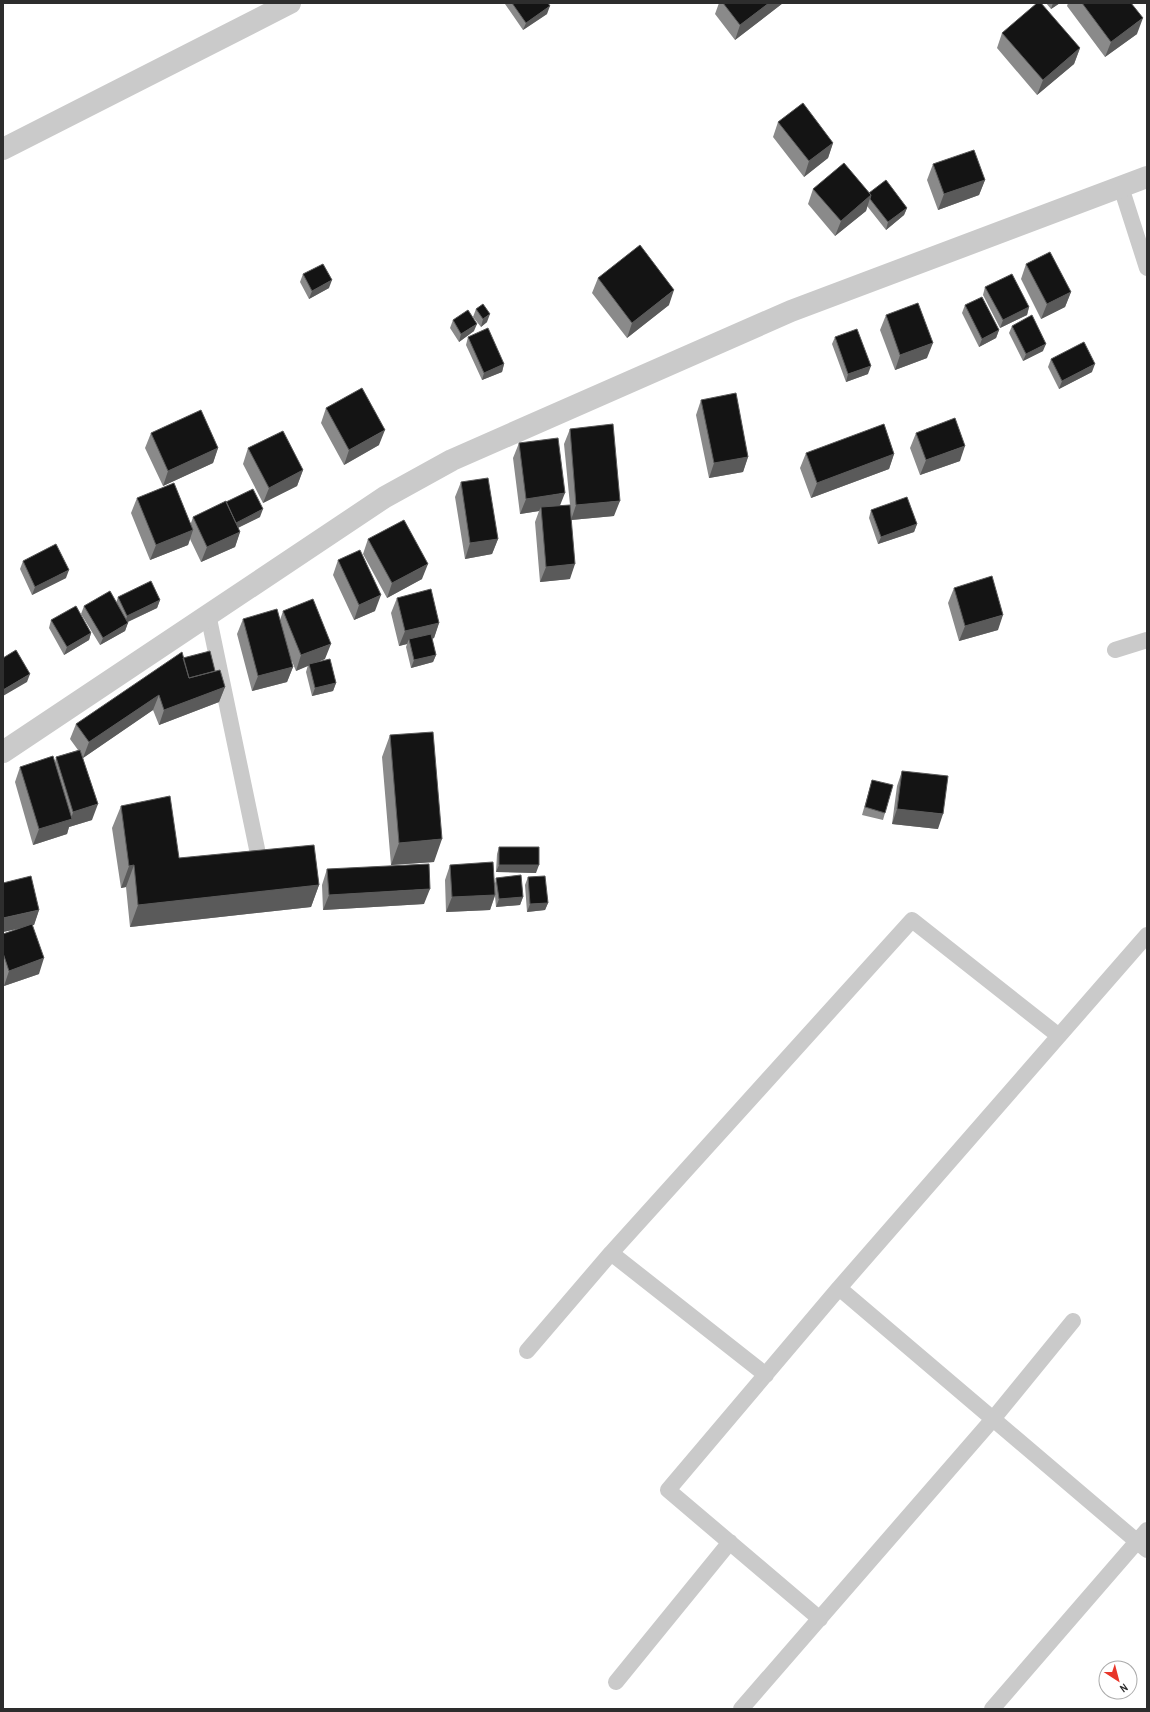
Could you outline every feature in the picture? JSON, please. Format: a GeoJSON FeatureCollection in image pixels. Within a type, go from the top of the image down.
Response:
{"type":"FeatureCollection","features":[{"type":"Feature","properties":{"kind":"street"},"geometry":{"type":"LineString","coordinates":[[3,150],[290,3]]}},
{"type":"Feature","properties":{"kind":"street"},"geometry":{"type":"LineString","coordinates":[[3,752],[384,497],[452,460],[791,311],[1147,177]]}},
{"type":"Feature","properties":{"kind":"lane"},"geometry":{"type":"LineString","coordinates":[[1120,187],[1147,268]]}},
{"type":"Feature","properties":{"kind":"lane"},"geometry":{"type":"LineString","coordinates":[[208,614],[257,849]]}},
{"type":"Feature","properties":{"kind":"lane"},"geometry":{"type":"LineString","coordinates":[[1115,650],[1147,640]]}},
{"type":"Feature","properties":{"kind":"lane"},"geometry":{"type":"LineString","coordinates":[[528,1351],[611,1252],[912,920],[1060,1036]]}},
{"type":"Feature","properties":{"kind":"lane"},"geometry":{"type":"LineString","coordinates":[[820,1619],[668,1490],[839,1288],[1147,935]]}},
{"type":"Feature","properties":{"kind":"lane"},"geometry":{"type":"LineString","coordinates":[[611,1252],[766,1375]]}},
{"type":"Feature","properties":{"kind":"lane"},"geometry":{"type":"LineString","coordinates":[[839,1288],[993,1419],[1144,1541],[992,1709]]}},
{"type":"Feature","properties":{"kind":"lane"},"geometry":{"type":"LineString","coordinates":[[741,1709],[993,1419],[1073,1321]]}},
{"type":"Feature","properties":{"kind":"lane"},"geometry":{"type":"LineString","coordinates":[[616,1682],[730,1542]]}},
{"type":"Feature","properties":{"kind":"building"},"geometry":{"type":"Polygon","coordinates":[[[512,3],[548,3],[550,6],[526,23],[512,3]]]}},
{"type":"Feature","properties":{"kind":"building"},"geometry":{"type":"Polygon","coordinates":[[[723,3],[769,3],[740,25],[723,3]]]}},
{"type":"Feature","properties":{"kind":"building"},"geometry":{"type":"Polygon","coordinates":[[[1037,3],[1041,3],[1080,48],[1043,80],[1002,33],[1037,3]]]}},
{"type":"Feature","properties":{"kind":"building"},"geometry":{"type":"Polygon","coordinates":[[[1082,3],[1131,3],[1143,18],[1111,42],[1082,3]]]}},
{"type":"Feature","properties":{"kind":"building"},"geometry":{"type":"Polygon","coordinates":[[[803,103],[833,143],[809,161],[778,122],[803,103]]]}},
{"type":"Feature","properties":{"kind":"building"},"geometry":{"type":"Polygon","coordinates":[[[974,150],[985,180],[944,194],[933,164],[974,150]]]}},
{"type":"Feature","properties":{"kind":"building"},"geometry":{"type":"Polygon","coordinates":[[[844,163],[871,195],[841,221],[813,189],[844,163]]]}},
{"type":"Feature","properties":{"kind":"building"},"geometry":{"type":"Polygon","coordinates":[[[886,180],[907,208],[888,222],[870,199],[871,195],[869,193],[886,180]]]}},
{"type":"Feature","properties":{"kind":"building"},"geometry":{"type":"Polygon","coordinates":[[[640,245],[674,290],[632,323],[598,278],[640,245]]]}},
{"type":"Feature","properties":{"kind":"building"},"geometry":{"type":"Polygon","coordinates":[[[1050,252],[1071,292],[1047,304],[1026,264],[1050,252]]]}},
{"type":"Feature","properties":{"kind":"building"},"geometry":{"type":"Polygon","coordinates":[[[323,264],[332,280],[312,291],[303,274],[323,264]]]}},
{"type":"Feature","properties":{"kind":"building"},"geometry":{"type":"Polygon","coordinates":[[[1012,274],[1029,307],[1003,320],[985,287],[1012,274]]]}},
{"type":"Feature","properties":{"kind":"building"},"geometry":{"type":"Polygon","coordinates":[[[982,297],[999,330],[982,339],[965,305],[982,297]]]}},
{"type":"Feature","properties":{"kind":"building"},"geometry":{"type":"Polygon","coordinates":[[[918,303],[933,343],[900,355],[886,315],[918,303]]]}},
{"type":"Feature","properties":{"kind":"building"},"geometry":{"type":"Polygon","coordinates":[[[483,304],[490,314],[483,319],[476,309],[483,304]]]}},
{"type":"Feature","properties":{"kind":"building"},"geometry":{"type":"Polygon","coordinates":[[[468,310],[477,324],[461,334],[453,320],[468,310]]]}},
{"type":"Feature","properties":{"kind":"building"},"geometry":{"type":"Polygon","coordinates":[[[1032,315],[1046,344],[1026,354],[1012,326],[1032,315]]]}},
{"type":"Feature","properties":{"kind":"building"},"geometry":{"type":"Polygon","coordinates":[[[488,328],[504,364],[484,373],[468,337],[488,328]]]}},
{"type":"Feature","properties":{"kind":"building"},"geometry":{"type":"Polygon","coordinates":[[[857,329],[871,366],[848,374],[835,337],[857,329]]]}},
{"type":"Feature","properties":{"kind":"building"},"geometry":{"type":"Polygon","coordinates":[[[1084,342],[1095,364],[1062,381],[1051,359],[1084,342]]]}},
{"type":"Feature","properties":{"kind":"building"},"geometry":{"type":"Polygon","coordinates":[[[362,388],[385,430],[349,450],[326,408],[362,388]]]}},
{"type":"Feature","properties":{"kind":"building"},"geometry":{"type":"Polygon","coordinates":[[[736,393],[748,457],[714,463],[701,400],[736,393]]]}},
{"type":"Feature","properties":{"kind":"building"},"geometry":{"type":"Polygon","coordinates":[[[201,410],[218,448],[168,471],[151,433],[201,410]]]}},
{"type":"Feature","properties":{"kind":"building"},"geometry":{"type":"Polygon","coordinates":[[[955,418],[965,446],[926,460],[916,433],[955,418]]]}},
{"type":"Feature","properties":{"kind":"building"},"geometry":{"type":"Polygon","coordinates":[[[613,424],[620,501],[576,505],[570,429],[613,424]]]}},
{"type":"Feature","properties":{"kind":"building"},"geometry":{"type":"Polygon","coordinates":[[[884,424],[894,454],[817,483],[806,453],[884,424]]]}},
{"type":"Feature","properties":{"kind":"building"},"geometry":{"type":"Polygon","coordinates":[[[283,431],[303,470],[269,488],[248,448],[283,431]]]}},
{"type":"Feature","properties":{"kind":"building"},"geometry":{"type":"Polygon","coordinates":[[[558,438],[565,493],[526,499],[519,443],[558,438]]]}},
{"type":"Feature","properties":{"kind":"building"},"geometry":{"type":"Polygon","coordinates":[[[488,478],[498,539],[470,543],[461,482],[488,478]]]}},
{"type":"Feature","properties":{"kind":"building"},"geometry":{"type":"Polygon","coordinates":[[[174,483],[193,530],[156,545],[137,498],[174,483]]]}},
{"type":"Feature","properties":{"kind":"building"},"geometry":{"type":"Polygon","coordinates":[[[253,489],[263,509],[236,523],[226,502],[253,489]]]}},
{"type":"Feature","properties":{"kind":"building"},"geometry":{"type":"Polygon","coordinates":[[[907,497],[917,524],[881,537],[871,510],[907,497]]]}},
{"type":"Feature","properties":{"kind":"building"},"geometry":{"type":"Polygon","coordinates":[[[226,501],[240,532],[207,547],[193,517],[226,501]]]}},
{"type":"Feature","properties":{"kind":"building"},"geometry":{"type":"Polygon","coordinates":[[[570,505],[575,564],[546,567],[541,507],[570,505]]]}},
{"type":"Feature","properties":{"kind":"building"},"geometry":{"type":"Polygon","coordinates":[[[404,520],[428,564],[392,583],[368,539],[404,520]]]}},
{"type":"Feature","properties":{"kind":"building"},"geometry":{"type":"Polygon","coordinates":[[[56,544],[69,570],[35,587],[23,561],[56,544]]]}},
{"type":"Feature","properties":{"kind":"building"},"geometry":{"type":"Polygon","coordinates":[[[360,550],[381,595],[359,605],[338,560],[360,550]]]}},
{"type":"Feature","properties":{"kind":"building"},"geometry":{"type":"Polygon","coordinates":[[[992,576],[1003,615],[965,626],[954,588],[992,576]]]}},
{"type":"Feature","properties":{"kind":"building"},"geometry":{"type":"Polygon","coordinates":[[[151,581],[160,600],[127,616],[118,597],[151,581]]]}},
{"type":"Feature","properties":{"kind":"building"},"geometry":{"type":"Polygon","coordinates":[[[431,589],[439,623],[405,631],[397,598],[431,589]]]}},
{"type":"Feature","properties":{"kind":"building"},"geometry":{"type":"Polygon","coordinates":[[[110,591],[128,623],[103,638],[84,606],[110,591]]]}},
{"type":"Feature","properties":{"kind":"building"},"geometry":{"type":"Polygon","coordinates":[[[313,599],[331,644],[301,655],[283,611],[313,599]]]}},
{"type":"Feature","properties":{"kind":"building"},"geometry":{"type":"Polygon","coordinates":[[[76,606],[91,633],[67,647],[51,620],[76,606]]]}},
{"type":"Feature","properties":{"kind":"building"},"geometry":{"type":"Polygon","coordinates":[[[277,609],[293,667],[258,676],[243,619],[277,609]]]}},
{"type":"Feature","properties":{"kind":"building"},"geometry":{"type":"Polygon","coordinates":[[[431,634],[436,655],[414,660],[409,639],[431,634]]]}},
{"type":"Feature","properties":{"kind":"building"},"geometry":{"type":"Polygon","coordinates":[[[16,650],[30,674],[3,690],[3,658],[16,650]]]}},
{"type":"Feature","properties":{"kind":"building"},"geometry":{"type":"Polygon","coordinates":[[[210,651],[215,671],[189,678],[183,658],[210,651]]]}},
{"type":"Feature","properties":{"kind":"building"},"geometry":{"type":"Polygon","coordinates":[[[182,652],[189,678],[220,670],[225,687],[164,710],[159,695],[89,742],[76,724],[182,652]]]}},
{"type":"Feature","properties":{"kind":"building"},"geometry":{"type":"Polygon","coordinates":[[[330,659],[336,683],[315,688],[309,664],[330,659]]]}},
{"type":"Feature","properties":{"kind":"building"},"geometry":{"type":"Polygon","coordinates":[[[433,732],[442,839],[399,843],[390,735],[433,732]]]}},
{"type":"Feature","properties":{"kind":"building"},"geometry":{"type":"Polygon","coordinates":[[[80,750],[98,804],[73,812],[56,757],[80,750]]]}},
{"type":"Feature","properties":{"kind":"building"},"geometry":{"type":"Polygon","coordinates":[[[53,756],[72,819],[39,829],[20,767],[53,756]]]}},
{"type":"Feature","properties":{"kind":"building"},"geometry":{"type":"Polygon","coordinates":[[[902,771],[948,776],[943,814],[897,809],[902,771]]]}},
{"type":"Feature","properties":{"kind":"building"},"geometry":{"type":"Polygon","coordinates":[[[872,780],[893,785],[885,813],[865,807],[872,780]]]}},
{"type":"Feature","properties":{"kind":"building"},"geometry":{"type":"Polygon","coordinates":[[[170,796],[179,858],[314,845],[319,885],[138,905],[134,865],[129,866],[121,806],[170,796]]]}},
{"type":"Feature","properties":{"kind":"building"},"geometry":{"type":"Polygon","coordinates":[[[499,847],[539,847],[539,865],[499,865],[499,847]]]}},
{"type":"Feature","properties":{"kind":"building"},"geometry":{"type":"Polygon","coordinates":[[[493,862],[495,895],[452,897],[450,865],[493,862]]]}},
{"type":"Feature","properties":{"kind":"building"},"geometry":{"type":"Polygon","coordinates":[[[429,864],[430,889],[329,895],[327,869],[429,864]]]}},
{"type":"Feature","properties":{"kind":"building"},"geometry":{"type":"Polygon","coordinates":[[[521,875],[523,897],[499,899],[496,878],[521,875]]]}},
{"type":"Feature","properties":{"kind":"building"},"geometry":{"type":"Polygon","coordinates":[[[31,876],[39,910],[3,918],[3,883],[31,876]]]}},
{"type":"Feature","properties":{"kind":"building"},"geometry":{"type":"Polygon","coordinates":[[[545,876],[548,903],[530,904],[528,877],[545,876]]]}},
{"type":"Feature","properties":{"kind":"building"},"geometry":{"type":"Polygon","coordinates":[[[32,924],[44,958],[9,971],[3,953],[3,934],[32,924]]]}}]}
